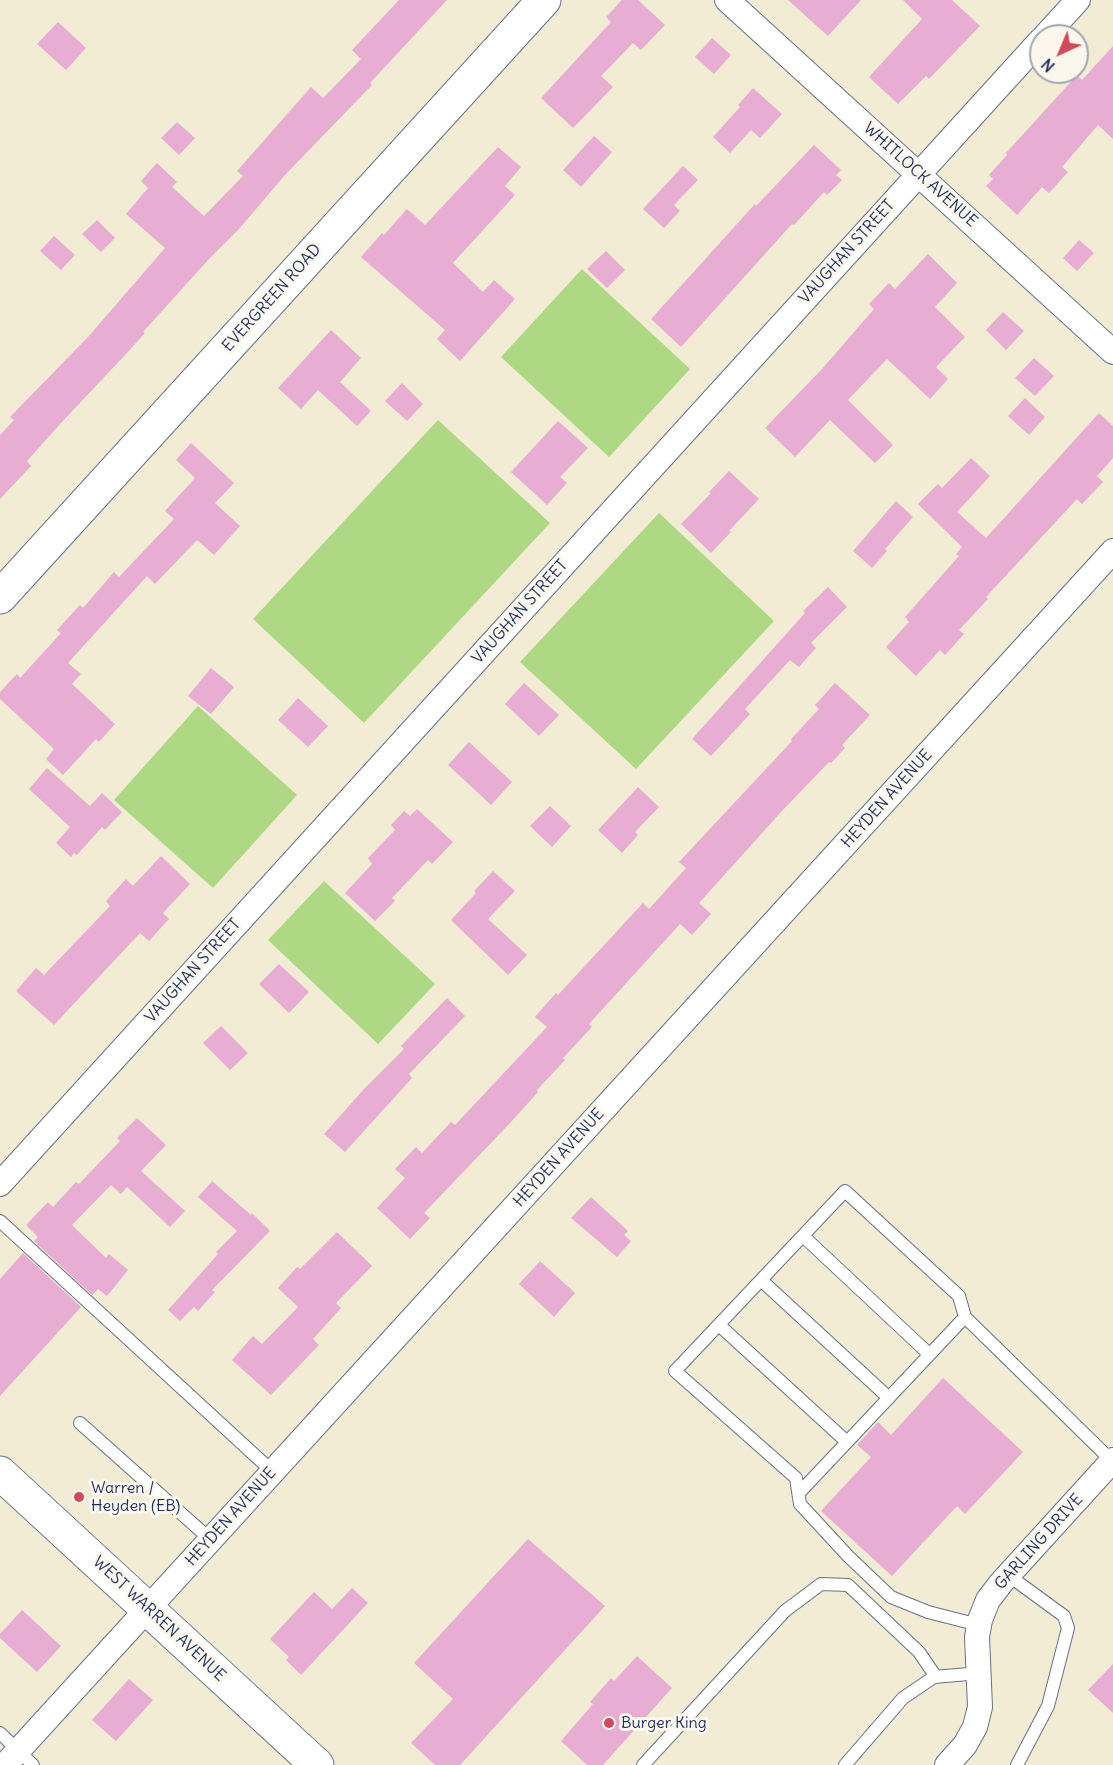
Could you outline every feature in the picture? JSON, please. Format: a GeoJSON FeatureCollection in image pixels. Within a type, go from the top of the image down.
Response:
{"type":"FeatureCollection","features":[{"type":"Feature","properties":{"kind":"street","name":"EVERGREEN ROAD"},"geometry":{"type":"LineString","coordinates":[[0,597],[544,0]]}},
{"type":"Feature","properties":{"kind":"street","name":"WHITLOCK AVENUE"},"geometry":{"type":"LineString","coordinates":[[727,0],[1113,352]]}},
{"type":"Feature","properties":{"kind":"street"},"geometry":{"type":"LineString","coordinates":[[1056,24],[1078,0]]}},
{"type":"Feature","properties":{"kind":"street","name":"VAUGHAN STREET"},"geometry":{"type":"LineString","coordinates":[[0,1184],[1029,53]]}},
{"type":"Feature","properties":{"kind":"street","name":"HEYDEN AVENUE"},"geometry":{"type":"LineString","coordinates":[[19,1760],[147,1609],[1113,551]]}},
{"type":"Feature","properties":{"kind":"street","name":"GARLING DRIVE"},"geometry":{"type":"LineString","coordinates":[[947,1765],[965,1745],[975,1727],[980,1707],[977,1637],[988,1600],[1112,1460]]}},
{"type":"Feature","properties":{"kind":"street","name":"WEST WARREN AVENUE"},"geometry":{"type":"LineString","coordinates":[[0,1473],[317,1765]]}},
{"type":"Feature","properties":{"kind":"lane"},"geometry":{"type":"LineString","coordinates":[[979,1625],[928,1612],[891,1597],[848,1556],[800,1504],[796,1478],[675,1371],[845,1191],[959,1296],[965,1317],[1112,1460]]}},
{"type":"Feature","properties":{"kind":"lane"},"geometry":{"type":"LineString","coordinates":[[0,1221],[273,1472]]}},
{"type":"Feature","properties":{"kind":"lane"},"geometry":{"type":"LineString","coordinates":[[803,1236],[929,1354]]}},
{"type":"Feature","properties":{"kind":"lane"},"geometry":{"type":"LineString","coordinates":[[761,1280],[889,1398]]}},
{"type":"Feature","properties":{"kind":"lane"},"geometry":{"type":"LineString","coordinates":[[798,1493],[965,1317]]}},
{"type":"Feature","properties":{"kind":"lane"},"geometry":{"type":"LineString","coordinates":[[718,1325],[848,1442]]}},
{"type":"Feature","properties":{"kind":"lane"},"geometry":{"type":"LineString","coordinates":[[80,1423],[211,1540]]}},
{"type":"Feature","properties":{"kind":"lane"},"geometry":{"type":"LineString","coordinates":[[1008,1575],[1065,1616],[1068,1628],[1048,1706],[1017,1765]]}},
{"type":"Feature","properties":{"kind":"lane"},"geometry":{"type":"LineString","coordinates":[[643,1765],[785,1611],[821,1584],[848,1585],[919,1652],[936,1677]]}},
{"type":"Feature","properties":{"kind":"lane"},"geometry":{"type":"LineString","coordinates":[[845,1765],[903,1698],[936,1677],[980,1673]]}},
{"type":"Feature","properties":{"kind":"lane"},"geometry":{"type":"LineString","coordinates":[[0,1733],[19,1760]]}},
{"type":"Feature","properties":{"kind":"green space"},"geometry":{"type":"Polygon","coordinates":[[[582,269],[690,369],[609,457],[501,357],[582,269]]]}},
{"type":"Feature","properties":{"kind":"green space"},"geometry":{"type":"Polygon","coordinates":[[[438,420],[550,523],[364,723],[253,619],[438,420]]]}},
{"type":"Feature","properties":{"kind":"green space"},"geometry":{"type":"Polygon","coordinates":[[[659,513],[774,621],[636,769],[520,662],[659,513]]]}},
{"type":"Feature","properties":{"kind":"green space"},"geometry":{"type":"Polygon","coordinates":[[[198,706],[297,795],[213,888],[114,800],[198,706]]]}},
{"type":"Feature","properties":{"kind":"green space"},"geometry":{"type":"Polygon","coordinates":[[[324,881],[435,984],[378,1044],[268,940],[324,881]]]}},
{"type":"Feature","properties":{"kind":"building"},"geometry":{"type":"Polygon","coordinates":[[[399,0],[447,0],[370,83],[372,85],[284,176],[239,229],[209,259],[143,332],[145,333],[61,423],[27,461],[31,466],[0,499],[0,435],[14,420],[10,417],[88,337],[165,248],[126,214],[148,188],[141,181],[157,163],[177,182],[172,187],[204,216],[243,176],[237,171],[311,87],[323,98],[361,59],[352,50],[399,0]]]}},
{"type":"Feature","properties":{"kind":"building"},"geometry":{"type":"Polygon","coordinates":[[[622,0],[638,0],[665,25],[641,50],[633,43],[601,76],[613,87],[573,128],[541,98],[611,22],[606,17],[622,0]]]}},
{"type":"Feature","properties":{"kind":"building"},"geometry":{"type":"Polygon","coordinates":[[[788,0],[861,0],[828,36],[788,0]]]}},
{"type":"Feature","properties":{"kind":"building"},"geometry":{"type":"Polygon","coordinates":[[[903,0],[952,0],[980,26],[929,79],[926,76],[898,104],[869,77],[922,19],[903,0]]]}},
{"type":"Feature","properties":{"kind":"building"},"geometry":{"type":"Polygon","coordinates":[[[58,22],[86,48],[66,70],[37,44],[58,22]]]}},
{"type":"Feature","properties":{"kind":"building"},"geometry":{"type":"Polygon","coordinates":[[[712,38],[731,55],[714,74],[695,57],[712,38]]]}},
{"type":"Feature","properties":{"kind":"building"},"geometry":{"type":"Polygon","coordinates":[[[1113,46],[1113,139],[1098,125],[1062,167],[1068,172],[1049,193],[1042,187],[1017,215],[986,186],[993,179],[989,175],[1069,84],[1089,84],[1089,72],[1113,46]]]}},
{"type":"Feature","properties":{"kind":"building"},"geometry":{"type":"Polygon","coordinates":[[[753,88],[782,114],[760,138],[751,130],[730,153],[713,137],[740,107],[738,105],[753,88]]]}},
{"type":"Feature","properties":{"kind":"building"},"geometry":{"type":"Polygon","coordinates":[[[177,122],[195,138],[179,155],[161,138],[177,122]]]}},
{"type":"Feature","properties":{"kind":"building"},"geometry":{"type":"Polygon","coordinates":[[[594,136],[612,152],[581,187],[563,170],[594,136]]]}},
{"type":"Feature","properties":{"kind":"building"},"geometry":{"type":"Polygon","coordinates":[[[814,145],[841,170],[836,175],[842,180],[827,195],[824,192],[794,225],[792,224],[681,347],[651,319],[755,204],[756,206],[814,145]]]}},
{"type":"Feature","properties":{"kind":"building"},"geometry":{"type":"Polygon","coordinates":[[[498,147],[521,167],[505,186],[515,195],[453,263],[483,292],[494,280],[515,299],[460,361],[437,339],[445,330],[361,257],[407,209],[425,225],[498,147]]]}},
{"type":"Feature","properties":{"kind":"building"},"geometry":{"type":"Polygon","coordinates":[[[683,166],[698,180],[674,205],[680,211],[664,228],[643,209],[683,166]]]}},
{"type":"Feature","properties":{"kind":"building"},"geometry":{"type":"Polygon","coordinates":[[[97,220],[115,238],[101,252],[82,234],[97,220]]]}},
{"type":"Feature","properties":{"kind":"building"},"geometry":{"type":"Polygon","coordinates":[[[54,236],[75,255],[61,270],[40,251],[54,236]]]}},
{"type":"Feature","properties":{"kind":"building"},"geometry":{"type":"Polygon","coordinates":[[[1079,240],[1094,253],[1077,271],[1063,258],[1079,240]]]}},
{"type":"Feature","properties":{"kind":"building"},"geometry":{"type":"Polygon","coordinates":[[[606,251],[625,270],[607,288],[587,269],[606,251]]]}},
{"type":"Feature","properties":{"kind":"building"},"geometry":{"type":"Polygon","coordinates":[[[928,254],[957,283],[935,307],[965,337],[936,367],[948,379],[930,399],[887,359],[848,400],[893,445],[875,463],[830,420],[795,457],[765,428],[822,369],[874,309],[869,304],[889,283],[895,289],[928,254]]]}},
{"type":"Feature","properties":{"kind":"building"},"geometry":{"type":"Polygon","coordinates":[[[1003,312],[1024,331],[1006,350],[986,330],[1003,312]]]}},
{"type":"Feature","properties":{"kind":"building"},"geometry":{"type":"Polygon","coordinates":[[[331,330],[361,358],[340,382],[371,411],[357,426],[318,390],[301,409],[278,388],[331,330]]]}},
{"type":"Feature","properties":{"kind":"building"},"geometry":{"type":"Polygon","coordinates":[[[1034,358],[1054,376],[1035,396],[1015,378],[1034,358]]]}},
{"type":"Feature","properties":{"kind":"building"},"geometry":{"type":"Polygon","coordinates":[[[402,383],[423,404],[407,421],[385,401],[402,383]]]}},
{"type":"Feature","properties":{"kind":"building"},"geometry":{"type":"Polygon","coordinates":[[[1025,398],[1045,417],[1029,435],[1008,416],[1025,398]]]}},
{"type":"Feature","properties":{"kind":"building"},"geometry":{"type":"Polygon","coordinates":[[[1099,413],[1113,426],[1113,458],[1097,476],[1103,482],[1082,504],[1077,499],[986,597],[988,599],[959,630],[964,634],[945,655],[940,650],[916,676],[886,647],[909,622],[905,617],[959,556],[956,554],[962,547],[918,504],[938,484],[942,488],[971,458],[990,476],[957,512],[986,538],[1099,413]]]}},
{"type":"Feature","properties":{"kind":"building"},"geometry":{"type":"Polygon","coordinates":[[[558,421],[588,448],[560,477],[567,483],[547,505],[511,472],[558,421]]]}},
{"type":"Feature","properties":{"kind":"building"},"geometry":{"type":"Polygon","coordinates":[[[191,443],[234,483],[215,503],[240,526],[214,555],[197,540],[155,584],[147,576],[68,663],[81,674],[72,684],[115,724],[99,742],[96,739],[63,775],[46,759],[54,749],[0,699],[0,692],[17,674],[20,678],[61,633],[57,630],[80,605],[83,608],[114,572],[119,577],[174,519],[165,511],[195,478],[176,460],[191,443]]]}},
{"type":"Feature","properties":{"kind":"building"},"geometry":{"type":"Polygon","coordinates":[[[729,471],[759,499],[711,553],[681,524],[729,471]]]}},
{"type":"Feature","properties":{"kind":"building"},"geometry":{"type":"Polygon","coordinates":[[[896,501],[913,517],[872,568],[853,551],[896,501]]]}},
{"type":"Feature","properties":{"kind":"building"},"geometry":{"type":"Polygon","coordinates":[[[828,587],[847,607],[811,643],[816,648],[799,667],[790,660],[745,709],[750,714],[711,756],[692,739],[805,613],[803,611],[828,587]]]}},
{"type":"Feature","properties":{"kind":"building"},"geometry":{"type":"Polygon","coordinates":[[[211,668],[234,687],[211,714],[188,696],[211,668]]]}},
{"type":"Feature","properties":{"kind":"building"},"geometry":{"type":"Polygon","coordinates":[[[524,683],[559,715],[539,736],[505,704],[524,683]]]}},
{"type":"Feature","properties":{"kind":"building"},"geometry":{"type":"Polygon","coordinates":[[[835,683],[870,715],[842,745],[845,748],[781,812],[699,903],[711,914],[692,935],[680,924],[589,1024],[592,1027],[563,1058],[565,1060],[537,1090],[538,1092],[424,1213],[430,1218],[410,1239],[377,1208],[405,1178],[395,1169],[416,1147],[422,1153],[451,1122],[455,1125],[547,1027],[535,1017],[643,903],[649,909],[686,868],[679,862],[792,741],[791,739],[819,709],[815,705],[835,683]]]}},
{"type":"Feature","properties":{"kind":"building"},"geometry":{"type":"Polygon","coordinates":[[[298,698],[328,726],[308,747],[278,720],[298,698]]]}},
{"type":"Feature","properties":{"kind":"building"},"geometry":{"type":"Polygon","coordinates":[[[469,742],[512,782],[491,805],[448,765],[469,742]]]}},
{"type":"Feature","properties":{"kind":"building"},"geometry":{"type":"Polygon","coordinates":[[[47,768],[90,806],[102,793],[122,812],[105,830],[102,827],[77,855],[74,853],[71,857],[56,843],[70,827],[29,789],[47,768]]]}},
{"type":"Feature","properties":{"kind":"building"},"geometry":{"type":"Polygon","coordinates":[[[638,787],[659,807],[635,832],[638,835],[622,853],[598,830],[638,787]]]}},
{"type":"Feature","properties":{"kind":"building"},"geometry":{"type":"Polygon","coordinates":[[[550,806],[571,826],[552,847],[530,826],[550,806]]]}},
{"type":"Feature","properties":{"kind":"building"},"geometry":{"type":"Polygon","coordinates":[[[417,809],[453,842],[432,864],[428,860],[392,898],[395,901],[375,921],[345,893],[372,864],[368,858],[395,830],[391,825],[404,811],[410,816],[417,809]]]}},
{"type":"Feature","properties":{"kind":"building"},"geometry":{"type":"Polygon","coordinates":[[[161,856],[190,884],[163,913],[169,919],[149,941],[140,933],[54,1025],[16,991],[36,968],[44,975],[110,906],[106,901],[126,879],[133,886],[161,856]]]}},
{"type":"Feature","properties":{"kind":"building"},"geometry":{"type":"Polygon","coordinates":[[[493,871],[515,891],[488,919],[527,955],[508,975],[451,920],[493,871]]]}},
{"type":"Feature","properties":{"kind":"building"},"geometry":{"type":"Polygon","coordinates":[[[279,964],[309,992],[289,1013],[259,984],[279,964]]]}},
{"type":"Feature","properties":{"kind":"building"},"geometry":{"type":"Polygon","coordinates":[[[447,998],[465,1016],[409,1074],[412,1078],[345,1152],[324,1134],[404,1049],[401,1046],[447,998]]]}},
{"type":"Feature","properties":{"kind":"building"},"geometry":{"type":"Polygon","coordinates":[[[221,1026],[248,1053],[230,1070],[203,1043],[221,1026]]]}},
{"type":"Feature","properties":{"kind":"building"},"geometry":{"type":"Polygon","coordinates":[[[137,1118],[166,1145],[141,1171],[185,1211],[170,1227],[127,1187],[121,1194],[111,1185],[72,1225],[106,1258],[109,1254],[128,1270],[107,1296],[98,1289],[92,1295],[34,1241],[38,1237],[26,1225],[48,1202],[53,1207],[76,1182],[79,1184],[120,1141],[117,1138],[137,1118]]]}},
{"type":"Feature","properties":{"kind":"building"},"geometry":{"type":"Polygon","coordinates":[[[212,1181],[251,1215],[252,1213],[270,1231],[212,1290],[215,1292],[198,1311],[194,1307],[180,1321],[168,1310],[218,1254],[216,1252],[237,1231],[198,1197],[212,1181]]]}},
{"type":"Feature","properties":{"kind":"building"},"geometry":{"type":"Polygon","coordinates":[[[591,1197],[628,1231],[624,1235],[631,1241],[617,1257],[571,1218],[591,1197]]]}},
{"type":"Feature","properties":{"kind":"building"},"geometry":{"type":"Polygon","coordinates":[[[337,1232],[372,1266],[336,1303],[341,1308],[313,1339],[319,1345],[271,1395],[232,1360],[253,1336],[262,1344],[298,1307],[278,1288],[297,1267],[300,1269],[337,1232]]]}},
{"type":"Feature","properties":{"kind":"building"},"geometry":{"type":"Polygon","coordinates":[[[23,1253],[81,1307],[0,1396],[0,1279],[23,1253]]]}},
{"type":"Feature","properties":{"kind":"building"},"geometry":{"type":"Polygon","coordinates":[[[540,1261],[575,1293],[554,1317],[519,1284],[540,1261]]]}},
{"type":"Feature","properties":{"kind":"building"},"geometry":{"type":"Polygon","coordinates":[[[943,1378],[1023,1452],[965,1514],[957,1506],[892,1576],[821,1511],[871,1457],[857,1445],[878,1422],[891,1435],[943,1378]]]}},
{"type":"Feature","properties":{"kind":"building"},"geometry":{"type":"Polygon","coordinates":[[[528,1539],[605,1606],[460,1765],[435,1765],[411,1743],[453,1699],[414,1663],[528,1539]]]}},
{"type":"Feature","properties":{"kind":"building"},"geometry":{"type":"Polygon","coordinates":[[[352,1588],[368,1603],[301,1675],[286,1660],[289,1657],[270,1639],[314,1592],[332,1609],[352,1588]]]}},
{"type":"Feature","properties":{"kind":"building"},"geometry":{"type":"Polygon","coordinates":[[[22,1610],[61,1646],[37,1672],[0,1638],[0,1634],[22,1610]]]}},
{"type":"Feature","properties":{"kind":"building","name":"Burger King"},"geometry":{"type":"Polygon","coordinates":[[[637,1656],[672,1688],[603,1765],[587,1765],[561,1741],[593,1704],[590,1702],[611,1678],[614,1681],[637,1656]]]}},
{"type":"Feature","properties":{"kind":"building"},"geometry":{"type":"Polygon","coordinates":[[[1113,1664],[1113,1713],[1088,1690],[1113,1664]]]}},
{"type":"Feature","properties":{"kind":"building"},"geometry":{"type":"Polygon","coordinates":[[[129,1679],[153,1700],[116,1741],[92,1720],[129,1679]]]}},
{"type":"Feature","properties":{"kind":"place","name":"Warren / Heyden (EB)"},"geometry":{"type":"Point","coordinates":[79,1497]}},
{"type":"Feature","properties":{"kind":"place","name":"Burger King"},"geometry":{"type":"Point","coordinates":[609,1723]}}]}
